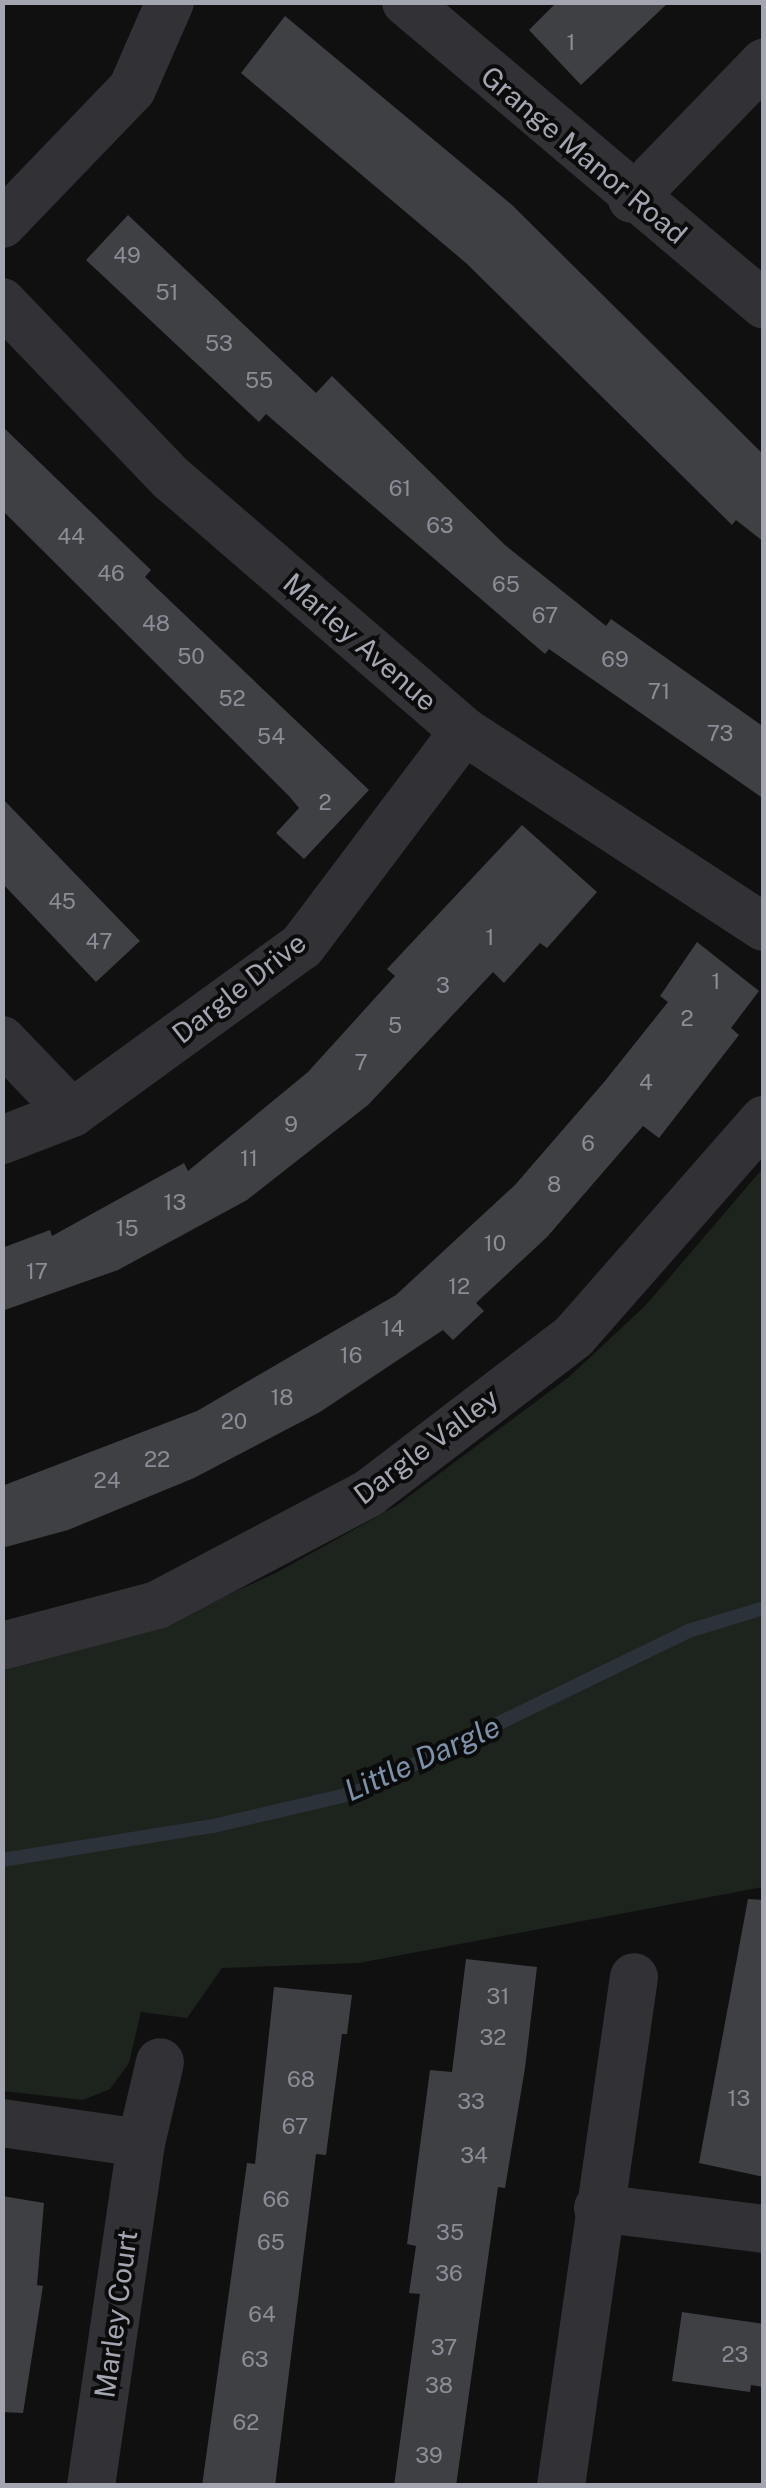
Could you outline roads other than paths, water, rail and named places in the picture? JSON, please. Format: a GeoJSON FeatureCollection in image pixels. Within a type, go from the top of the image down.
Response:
{"type":"FeatureCollection","features":[{"type":"Feature","properties":{"kind":"street"},"geometry":{"type":"LineString","coordinates":[[2,224],[132,89],[170,2]]}},
{"type":"Feature","properties":{"kind":"street","name":"Grange Manor Road"},"geometry":{"type":"LineString","coordinates":[[406,2],[632,199],[764,304]]}},
{"type":"Feature","properties":{"kind":"street"},"geometry":{"type":"LineString","coordinates":[[632,199],[764,63]]}},
{"type":"Feature","properties":{"kind":"street","name":"Marley Avenue"},"geometry":{"type":"LineString","coordinates":[[2,302],[172,479],[464,732],[764,927]]}},
{"type":"Feature","properties":{"kind":"street","name":"Dargle Drive"},"geometry":{"type":"LineString","coordinates":[[2,1140],[72,1113],[302,946],[464,732]]}},
{"type":"Feature","properties":{"kind":"street"},"geometry":{"type":"LineString","coordinates":[[2,1040],[72,1113]]}},
{"type":"Feature","properties":{"kind":"street","name":"Dargle Valley"},"geometry":{"type":"LineString","coordinates":[[2,1646],[156,1605],[369,1494],[574,1336],[764,1120]]}},
{"type":"Feature","properties":{"kind":"street"},"geometry":{"type":"LineString","coordinates":[[560,2486],[634,1977]]}},
{"type":"Feature","properties":{"kind":"street","name":"Marley Court"},"geometry":{"type":"LineString","coordinates":[[92,2486],[141,2143],[160,2062]]}},
{"type":"Feature","properties":{"kind":"street"},"geometry":{"type":"LineString","coordinates":[[2,2123],[141,2143]]}},
{"type":"Feature","properties":{"kind":"street"},"geometry":{"type":"LineString","coordinates":[[598,2208],[764,2229]]}},
{"type":"Feature","properties":{"kind":"waterway","name":"Little Dargle"},"geometry":{"type":"LineString","coordinates":[[2,1860],[213,1826],[355,1793],[688,1631],[764,1608]]}}]}
